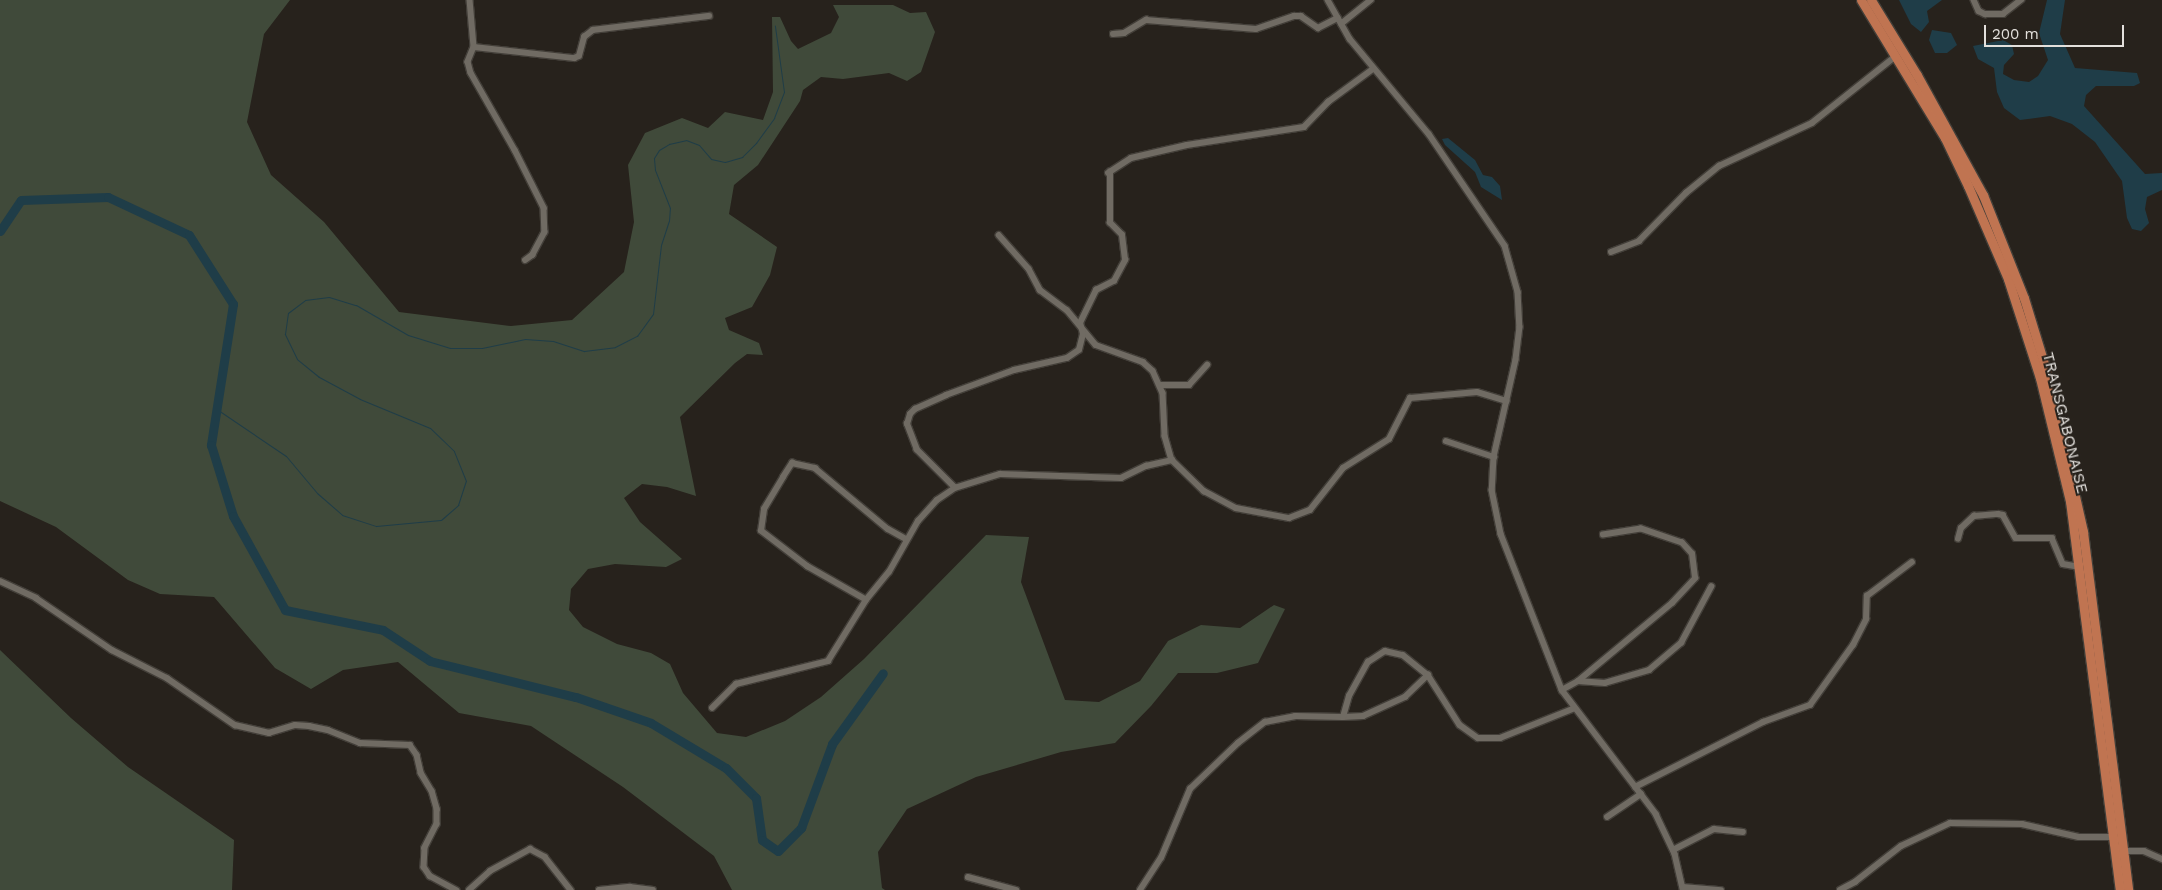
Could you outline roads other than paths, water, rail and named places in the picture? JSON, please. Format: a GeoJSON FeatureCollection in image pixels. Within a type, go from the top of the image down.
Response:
{"type":"FeatureCollection","features":[{"type":"Feature","properties":{"kind":"highway","name":"TRANSGABONAISE"},"geometry":{"type":"LineString","coordinates":[[1861,0],[1900,54],[1952,134],[1987,204],[2024,298],[2057,408],[2084,541],[2128,890]]}},
{"type":"Feature","properties":{"kind":"highway","name":"TRANSGABONAISE"},"geometry":{"type":"LineString","coordinates":[[1871,0],[1945,138],[1987,228],[2014,298],[2050,414],[2068,493],[2080,567],[2120,890]]}},
{"type":"Feature","properties":{"kind":"street"},"geometry":{"type":"LineString","coordinates":[[470,0],[474,47],[468,62],[475,85],[516,150],[544,208],[545,232],[532,256],[526,260]]}},
{"type":"Feature","properties":{"kind":"street"},"geometry":{"type":"LineString","coordinates":[[1328,0],[1339,21],[1373,69],[1433,140],[1505,246],[1518,292],[1520,327],[1507,401],[1494,458],[1492,490],[1501,534],[1562,690],[1573,709],[1635,787],[1664,828],[1673,850],[1683,889],[1721,890]]}},
{"type":"Feature","properties":{"kind":"street"},"geometry":{"type":"LineString","coordinates":[[1113,34],[1124,33],[1146,20],[1256,29],[1294,16],[1301,16],[1318,28],[1339,21],[1371,0]]}},
{"type":"Feature","properties":{"kind":"street"},"geometry":{"type":"LineString","coordinates":[[1974,0],[1979,11],[1985,14],[2003,14],[2021,0]]}},
{"type":"Feature","properties":{"kind":"street"},"geometry":{"type":"LineString","coordinates":[[474,47],[574,58],[579,56],[584,37],[593,30],[709,16]]}},
{"type":"Feature","properties":{"kind":"street"},"geometry":{"type":"LineString","coordinates":[[1611,252],[1639,241],[1686,193],[1720,166],[1753,148],[1812,123],[1900,54]]}},
{"type":"Feature","properties":{"kind":"street"},"geometry":{"type":"LineString","coordinates":[[956,488],[918,450],[908,424],[910,414],[915,408],[1014,370],[1076,353],[1081,345],[1080,324],[1096,290],[1114,281],[1125,260],[1122,235],[1110,223],[1108,172],[1128,159],[1187,145],[1304,127],[1328,102],[1373,69]]}},
{"type":"Feature","properties":{"kind":"street"},"geometry":{"type":"LineString","coordinates":[[999,236],[1029,269],[1040,290],[1080,324],[1096,345],[1143,362],[1153,371],[1161,385],[1165,436],[1172,460],[1204,491],[1236,508],[1288,518],[1310,510],[1343,468],[1389,439],[1410,398],[1477,392],[1507,401]]}},
{"type":"Feature","properties":{"kind":"street"},"geometry":{"type":"LineString","coordinates":[[1161,385],[1189,385],[1207,365]]}},
{"type":"Feature","properties":{"kind":"street"},"geometry":{"type":"LineString","coordinates":[[1446,441],[1494,458]]}},
{"type":"Feature","properties":{"kind":"street"},"geometry":{"type":"LineString","coordinates":[[712,708],[736,684],[828,661],[866,600],[889,572],[906,539],[924,513],[956,488],[1000,474],[1121,478],[1146,466],[1172,460]]}},
{"type":"Feature","properties":{"kind":"street"},"geometry":{"type":"LineString","coordinates":[[866,600],[808,567],[761,531],[764,509],[792,463],[816,468],[888,529],[906,539]]}},
{"type":"Feature","properties":{"kind":"street"},"geometry":{"type":"LineString","coordinates":[[1958,539],[1967,521],[1974,516],[2003,515],[2016,538],[2052,538],[2063,564],[2080,567]]}},
{"type":"Feature","properties":{"kind":"street"},"geometry":{"type":"LineString","coordinates":[[1562,690],[1578,681],[1672,603],[1695,578],[1692,554],[1682,543],[1641,529],[1603,535]]}},
{"type":"Feature","properties":{"kind":"street"},"geometry":{"type":"LineString","coordinates":[[1635,787],[1763,722],[1810,705],[1853,646],[1866,619],[1867,596],[1912,562]]}},
{"type":"Feature","properties":{"kind":"street"},"geometry":{"type":"LineString","coordinates":[[0,581],[36,598],[112,650],[167,678],[235,725],[269,733],[301,725],[328,730],[367,744],[394,742],[410,745],[417,755],[421,773],[436,799],[437,824],[425,848],[424,868],[430,876],[456,890]]}},
{"type":"Feature","properties":{"kind":"street"},"geometry":{"type":"LineString","coordinates":[[1578,681],[1605,683],[1649,670],[1681,643],[1711,587]]}},
{"type":"Feature","properties":{"kind":"street"},"geometry":{"type":"LineString","coordinates":[[1343,718],[1349,696],[1368,662],[1375,656],[1392,651],[1403,655],[1428,675],[1460,725],[1483,740],[1508,736],[1573,709]]}},
{"type":"Feature","properties":{"kind":"street"},"geometry":{"type":"LineString","coordinates":[[1140,890],[1161,858],[1190,789],[1249,733],[1265,722],[1295,716],[1343,718],[1363,716],[1405,697],[1428,675]]}},
{"type":"Feature","properties":{"kind":"street"},"geometry":{"type":"LineString","coordinates":[[1607,817],[1640,794]]}},
{"type":"Feature","properties":{"kind":"street"},"geometry":{"type":"LineString","coordinates":[[1840,890],[1855,882],[1901,846],[1950,823],[2022,824],[2079,837],[2112,837]]}},
{"type":"Feature","properties":{"kind":"street"},"geometry":{"type":"LineString","coordinates":[[1673,850],[1714,829],[1743,832]]}},
{"type":"Feature","properties":{"kind":"street"},"geometry":{"type":"LineString","coordinates":[[470,890],[490,871],[530,850],[545,857],[571,890]]}},
{"type":"Feature","properties":{"kind":"street"},"geometry":{"type":"LineString","coordinates":[[2122,850],[2144,850],[2162,859]]}},
{"type":"Feature","properties":{"kind":"street"},"geometry":{"type":"LineString","coordinates":[[968,877],[1016,890]]}},
{"type":"Feature","properties":{"kind":"street"},"geometry":{"type":"LineString","coordinates":[[599,890],[630,886],[653,890]]}},
{"type":"Feature","properties":{"kind":"water"},"geometry":{"type":"Polygon","coordinates":[[[1899,0],[1942,0],[1927,11],[1929,22],[1921,32],[1911,24],[1899,0]]]}},
{"type":"Feature","properties":{"kind":"water"},"geometry":{"type":"Polygon","coordinates":[[[2047,0],[2065,0],[2060,34],[2075,68],[2137,73],[2140,83],[2134,86],[2096,86],[2086,95],[2084,106],[2145,174],[2162,173],[2162,190],[2147,197],[2145,209],[2149,223],[2141,231],[2132,229],[2127,218],[2122,181],[2095,142],[2072,124],[2050,116],[2020,120],[2004,108],[1997,92],[1994,68],[1978,59],[1973,46],[2003,40],[2012,45],[2014,54],[2004,65],[2003,74],[2014,80],[2029,82],[2038,76],[2048,60],[2039,33],[2047,0]]]}},
{"type":"Feature","properties":{"kind":"water"},"geometry":{"type":"Polygon","coordinates":[[[1932,30],[1951,33],[1957,45],[1947,53],[1935,53],[1929,40],[1932,30]]]}},
{"type":"Feature","properties":{"kind":"water"},"geometry":{"type":"Polygon","coordinates":[[[1448,138],[1475,160],[1483,175],[1492,177],[1500,186],[1502,200],[1481,187],[1475,172],[1445,145],[1442,139],[1448,138]]]}},
{"type":"Feature","properties":{"kind":"waterway"},"geometry":{"type":"LineString","coordinates":[[218,410],[286,456],[317,493],[342,515],[376,526],[441,520],[458,505],[466,481],[454,451],[430,428],[360,399],[319,377],[297,359],[285,334],[288,313],[305,300],[329,297],[356,305],[408,335],[450,348],[482,348],[525,339],[553,341],[584,351],[615,347],[637,336],[653,314],[661,245],[669,221],[670,208],[655,170],[654,158],[659,150],[669,144],[686,140],[699,145],[711,159],[725,162],[742,157],[756,143],[774,118],[784,92],[775,26]]}},
{"type":"Feature","properties":{"kind":"waterway"},"geometry":{"type":"LineString","coordinates":[[0,231],[21,200],[108,197],[189,235],[233,304],[211,445],[233,516],[285,610],[383,630],[430,661],[576,697],[651,723],[726,768],[756,798],[762,840],[778,851],[801,828],[832,744],[883,673]]}}]}
